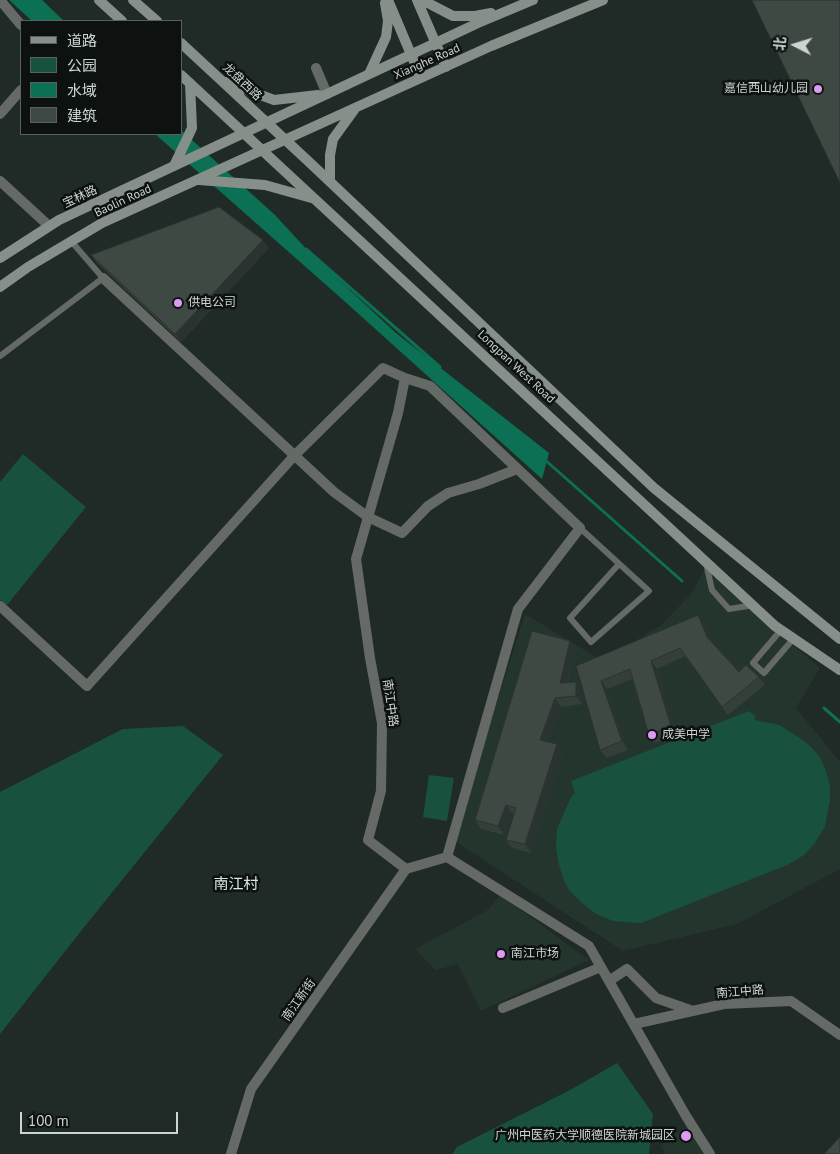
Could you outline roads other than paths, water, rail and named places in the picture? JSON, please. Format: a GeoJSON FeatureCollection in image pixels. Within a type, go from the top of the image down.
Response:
{"type":"FeatureCollection","features":[{"type":"Feature","properties":{"kind":"main road"},"geometry":{"type":"LineString","coordinates":[[98,0],[121,20]]}},
{"type":"Feature","properties":{"kind":"main road"},"geometry":{"type":"LineString","coordinates":[[133,0],[156,20]]}},
{"type":"Feature","properties":{"kind":"main road"},"geometry":{"type":"LineString","coordinates":[[386,0],[412,54],[421,78]]}},
{"type":"Feature","properties":{"kind":"main road"},"geometry":{"type":"LineString","coordinates":[[369,74],[386,37],[388,21],[386,0]]}},
{"type":"Feature","properties":{"kind":"main road"},"geometry":{"type":"LineString","coordinates":[[417,0],[446,67]]}},
{"type":"Feature","properties":{"kind":"main road"},"geometry":{"type":"LineString","coordinates":[[425,0],[428,4],[453,16],[475,16],[509,10],[533,0]]}},
{"type":"Feature","properties":{"kind":"main road","name":"Xianghe Road"},"geometry":{"type":"LineString","coordinates":[[263,150],[491,46],[603,0]]}},
{"type":"Feature","properties":{"kind":"main road","name":"宝林路"},"geometry":{"type":"LineString","coordinates":[[0,258],[59,220],[509,10]]}},
{"type":"Feature","properties":{"kind":"main road","name":"龙盘西路"},"geometry":{"type":"LineString","coordinates":[[182,44],[286,140]]}},
{"type":"Feature","properties":{"kind":"main road","name":"Longpan West Road"},"geometry":{"type":"LineString","coordinates":[[182,75],[781,630],[840,670]]}},
{"type":"Feature","properties":{"kind":"main road"},"geometry":{"type":"LineString","coordinates":[[221,80],[274,100],[327,94]]}},
{"type":"Feature","properties":{"kind":"main road"},"geometry":{"type":"LineString","coordinates":[[174,166],[192,128],[190,82]]}},
{"type":"Feature","properties":{"kind":"main road"},"geometry":{"type":"LineString","coordinates":[[330,182],[330,155],[333,139],[356,108]]}},
{"type":"Feature","properties":{"kind":"main road","name":"Longpan West Road"},"geometry":{"type":"LineString","coordinates":[[286,140],[654,488],[840,639]]}},
{"type":"Feature","properties":{"kind":"main road","name":"Baolin Road"},"geometry":{"type":"LineString","coordinates":[[0,287],[28,267],[102,223],[263,150]]}},
{"type":"Feature","properties":{"kind":"main road"},"geometry":{"type":"LineString","coordinates":[[198,180],[261,185],[316,199]]}},
{"type":"Feature","properties":{"kind":"street"},"geometry":{"type":"LineString","coordinates":[[0,0],[20,24]]}},
{"type":"Feature","properties":{"kind":"street"},"geometry":{"type":"LineString","coordinates":[[316,68],[327,94]]}},
{"type":"Feature","properties":{"kind":"street"},"geometry":{"type":"LineString","coordinates":[[0,114],[20,91]]}},
{"type":"Feature","properties":{"kind":"street"},"geometry":{"type":"LineString","coordinates":[[0,181],[50,226]]}},
{"type":"Feature","properties":{"kind":"street"},"geometry":{"type":"LineString","coordinates":[[103,278],[334,492],[368,517],[402,533],[428,506],[448,493],[518,469]]}},
{"type":"Feature","properties":{"kind":"street"},"geometry":{"type":"LineString","coordinates":[[0,606],[87,686],[294,456],[383,368],[430,386],[580,528],[518,609],[447,857]]}},
{"type":"Feature","properties":{"kind":"street","name":"南江中路"},"geometry":{"type":"LineString","coordinates":[[406,378],[398,413],[356,559],[370,658],[382,723],[381,791],[368,840],[406,869]]}},
{"type":"Feature","properties":{"kind":"street"},"geometry":{"type":"LineString","coordinates":[[406,869],[447,857],[589,946],[686,1116],[710,1154]]}},
{"type":"Feature","properties":{"kind":"street","name":"南江新街"},"geometry":{"type":"LineString","coordinates":[[231,1154],[251,1089],[406,869]]}},
{"type":"Feature","properties":{"kind":"street"},"geometry":{"type":"LineString","coordinates":[[503,1008],[601,967]]}},
{"type":"Feature","properties":{"kind":"street"},"geometry":{"type":"LineString","coordinates":[[609,981],[627,969],[656,998],[694,1011]]}},
{"type":"Feature","properties":{"kind":"street","name":"南江中路"},"geometry":{"type":"LineString","coordinates":[[634,1024],[724,1004],[791,1001],[840,1035]]}},
{"type":"Feature","properties":{"kind":"lane"},"geometry":{"type":"LineString","coordinates":[[0,356],[103,278],[71,241]]}},
{"type":"Feature","properties":{"kind":"lane"},"geometry":{"type":"LineString","coordinates":[[580,528],[649,591],[591,642],[570,618],[618,564]]}},
{"type":"Feature","properties":{"kind":"lane"},"geometry":{"type":"LineString","coordinates":[[705,559],[712,590],[729,609],[754,605]]}},
{"type":"Feature","properties":{"kind":"lane"},"geometry":{"type":"LineString","coordinates":[[781,630],[753,663],[764,673],[794,638]]}},
{"type":"Feature","properties":{"kind":"water"},"geometry":{"type":"Polygon","coordinates":[[[9,0],[42,0],[63,20],[31,20],[9,0]]]}},
{"type":"Feature","properties":{"kind":"water"},"geometry":{"type":"Polygon","coordinates":[[[182,131],[275,215],[311,254],[396,333],[549,453],[542,479],[156,135],[182,135],[182,131]]]}},
{"type":"Feature","properties":{"kind":"waterway"},"geometry":{"type":"LineString","coordinates":[[306,249],[440,367]]}},
{"type":"Feature","properties":{"kind":"waterway"},"geometry":{"type":"LineString","coordinates":[[544,459],[682,581]]}},
{"type":"Feature","properties":{"kind":"waterway"},"geometry":{"type":"LineString","coordinates":[[824,708],[840,722]]}},
{"type":"Feature","properties":{"kind":"place","name":"嘉信西山幼儿园"},"geometry":{"type":"Point","coordinates":[818,89]}},
{"type":"Feature","properties":{"kind":"place","name":"供电公司"},"geometry":{"type":"Point","coordinates":[178,303]}},
{"type":"Feature","properties":{"kind":"place","name":"成美中学"},"geometry":{"type":"Point","coordinates":[652,735]}},
{"type":"Feature","properties":{"kind":"place","name":"南江市场"},"geometry":{"type":"Point","coordinates":[501,954]}},
{"type":"Feature","properties":{"kind":"place","name":"广州中医药大学顺德医院新城园区"},"geometry":{"type":"Point","coordinates":[686,1136]}},
{"type":"Feature","properties":{"kind":"district","name":"南江村"},"geometry":{"type":"Point","coordinates":[236,885]}}]}
